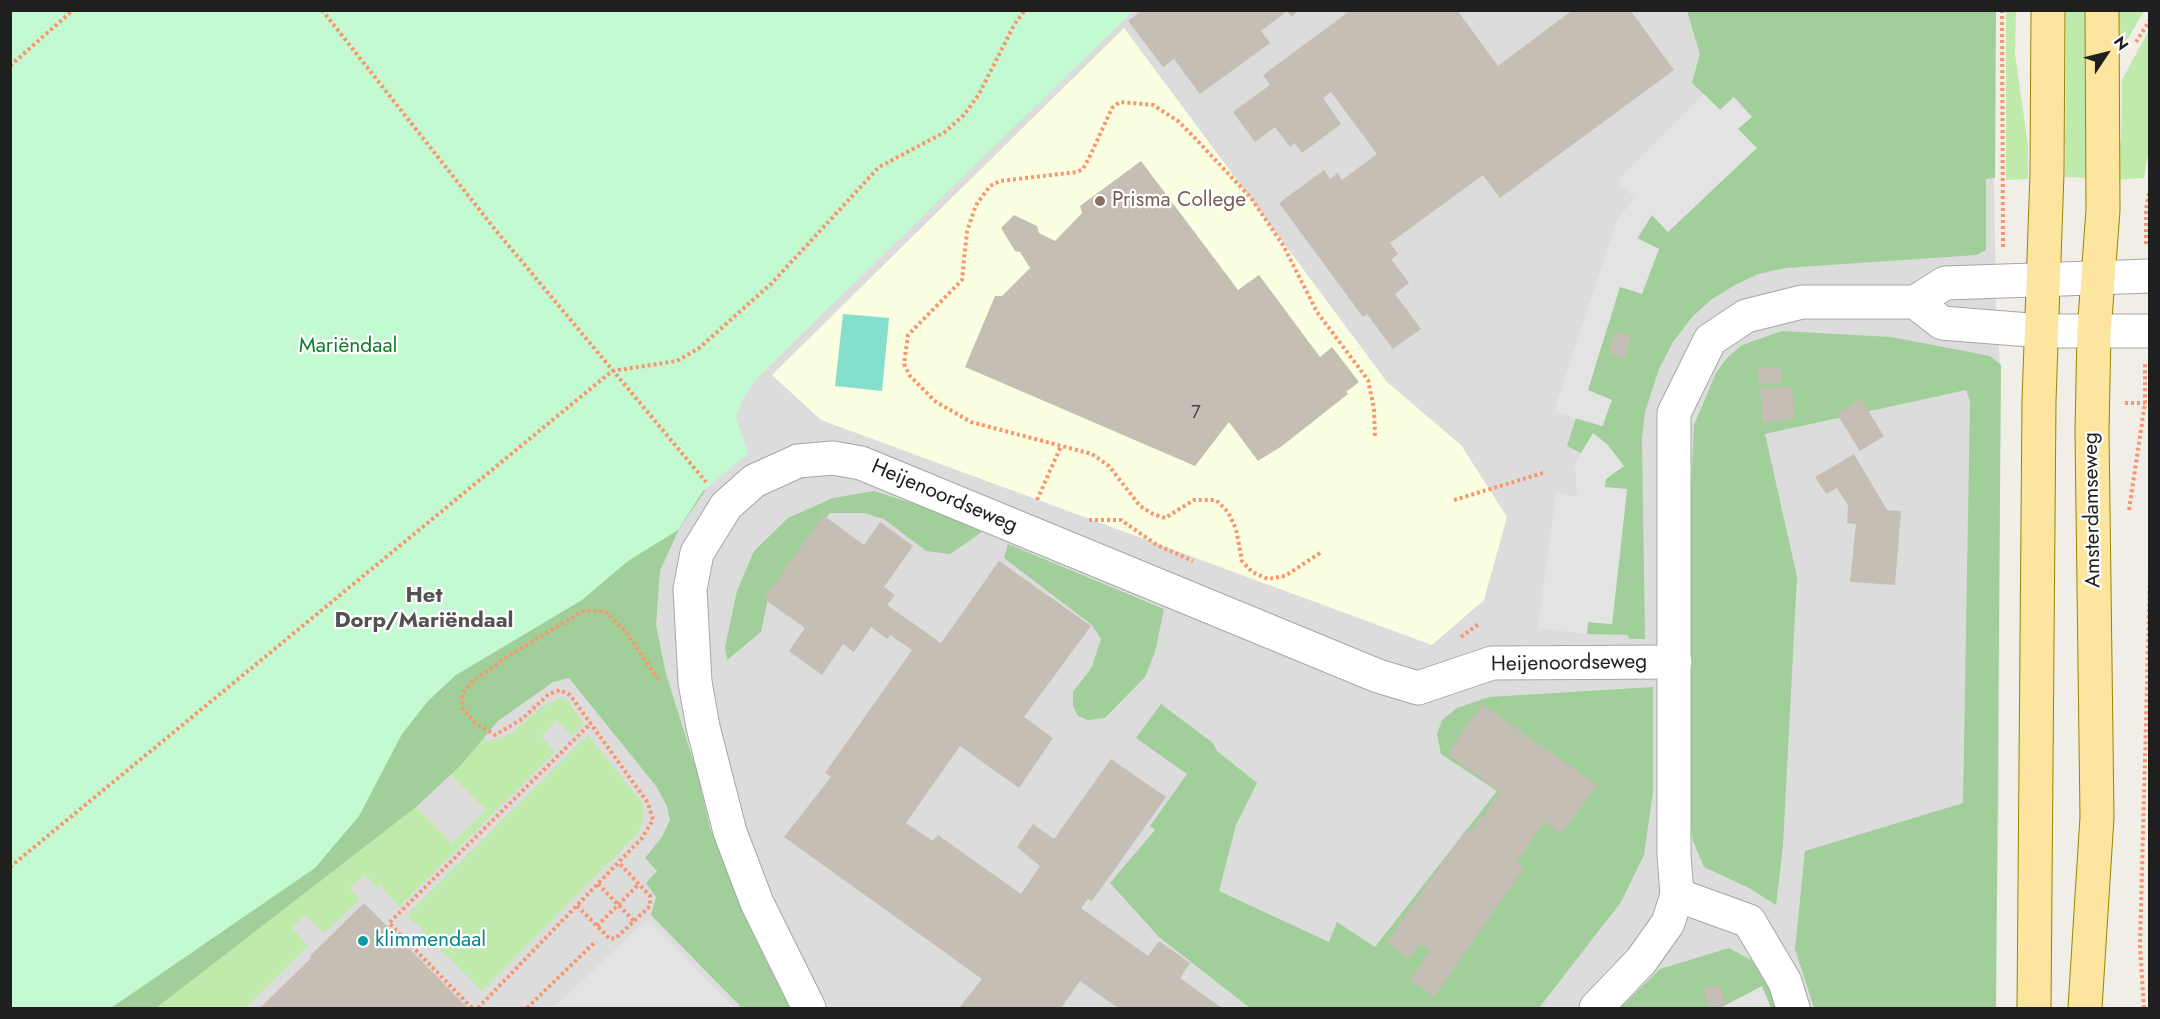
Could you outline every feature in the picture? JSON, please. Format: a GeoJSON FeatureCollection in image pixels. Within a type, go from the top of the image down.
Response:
{"type":"FeatureCollection","features":[{"type":"Feature","properties":{"kind":"main road"},"geometry":{"type":"LineString","coordinates":[[2034,1008],[2048,10]]}},
{"type":"Feature","properties":{"kind":"main road","name":"Amsterdamseweg"},"geometry":{"type":"LineString","coordinates":[[2085,1008],[2097,817],[2092,430],[2094,332],[2103,210],[2102,10]]}},
{"type":"Feature","properties":{"kind":"street"},"geometry":{"type":"LineString","coordinates":[[2150,276],[1945,283],[1915,302],[1942,322],[2042,331],[2150,331]]}},
{"type":"Feature","properties":{"kind":"street","name":"Heijenoordseweg"},"geometry":{"type":"LineString","coordinates":[[1596,1008],[1641,961],[1668,922],[1677,895],[1674,855],[1674,413],[1710,340],[1746,316],[1802,302],[1915,302]]}},
{"type":"Feature","properties":{"kind":"street","name":"Heijenoordseweg"},"geometry":{"type":"LineString","coordinates":[[809,1008],[757,903],[730,832],[695,682],[690,589],[697,553],[726,506],[754,481],[789,465],[833,458],[861,463],[1378,676],[1419,688],[1492,663],[1675,662]]}},
{"type":"Feature","properties":{"kind":"street"},"geometry":{"type":"LineString","coordinates":[[1677,895],[1749,921],[1785,982],[1793,1008]]}},
{"type":"Feature","properties":{"kind":"path"},"geometry":{"type":"LineString","coordinates":[[10,66],[73,10]]}},
{"type":"Feature","properties":{"kind":"path"},"geometry":{"type":"LineString","coordinates":[[322,10],[612,371],[726,506]]}},
{"type":"Feature","properties":{"kind":"path"},"geometry":{"type":"LineString","coordinates":[[10,867],[612,371],[677,361],[699,348],[771,284],[879,167],[945,132],[964,115],[979,94],[1014,25],[1025,10]]}},
{"type":"Feature","properties":{"kind":"path"},"geometry":{"type":"LineString","coordinates":[[2002,10],[2001,192],[2004,282]]}},
{"type":"Feature","properties":{"kind":"path"},"geometry":{"type":"LineString","coordinates":[[1320,553],[1285,576],[1268,579],[1252,573],[1242,561],[1232,520],[1216,500],[1194,500],[1165,518],[1140,506],[1109,466],[1092,454],[971,422],[951,412],[925,393],[910,376],[904,364],[908,335],[962,280],[967,231],[976,205],[990,186],[1000,181],[1083,169],[1112,108],[1120,102],[1153,105],[1178,121],[1251,198],[1292,260],[1323,321],[1368,380],[1374,409],[1375,436]]}},
{"type":"Feature","properties":{"kind":"path"},"geometry":{"type":"LineString","coordinates":[[2146,209],[2150,188]]}},
{"type":"Feature","properties":{"kind":"path"},"geometry":{"type":"LineString","coordinates":[[1024,530],[1061,446]]}},
{"type":"Feature","properties":{"kind":"path"},"geometry":{"type":"LineString","coordinates":[[1454,500],[1543,473]]}},
{"type":"Feature","properties":{"kind":"path"},"geometry":{"type":"LineString","coordinates":[[2144,1008],[2140,946],[2150,573]]}},
{"type":"Feature","properties":{"kind":"path"},"geometry":{"type":"LineString","coordinates":[[478,1008],[642,838],[653,820],[648,803],[570,695],[560,690],[549,694],[522,719],[495,735],[475,723],[463,709],[462,694],[472,682],[502,660],[583,611],[605,611],[626,632],[662,684],[695,682]]}},
{"type":"Feature","properties":{"kind":"path"},"geometry":{"type":"LineString","coordinates":[[472,1008],[388,924],[591,723]]}},
{"type":"Feature","properties":{"kind":"path"},"geometry":{"type":"LineString","coordinates":[[577,906],[610,939],[616,938],[650,906],[650,896],[619,862]]}},
{"type":"Feature","properties":{"kind":"path"},"geometry":{"type":"LineString","coordinates":[[598,884],[634,921]]}},
{"type":"Feature","properties":{"kind":"path"},"geometry":{"type":"LineString","coordinates":[[597,926],[639,884]]}},
{"type":"Feature","properties":{"kind":"path"},"geometry":{"type":"LineString","coordinates":[[527,1008],[596,941]]}},
{"type":"Feature","properties":{"kind":"shaded area"},"geometry":{"type":"Polygon","coordinates":[[[1126,11],[1972,11],[1994,178],[1996,303],[2000,365],[1999,793],[1995,1008],[122,1008],[1126,11]]]}},
{"type":"Feature","properties":{"kind":"shaded area","name":"Prisma College"},"geometry":{"type":"Polygon","coordinates":[[[1124,28],[1387,382],[1461,445],[1507,517],[1484,600],[1432,645],[821,420],[772,375],[1124,28]]]}},
{"type":"Feature","properties":{"kind":"shaded area"},"geometry":{"type":"Polygon","coordinates":[[[1704,94],[1720,110],[1734,97],[1752,117],[1738,129],[1757,148],[1668,232],[1652,215],[1637,238],[1659,249],[1642,294],[1620,287],[1588,390],[1612,400],[1602,426],[1554,412],[1616,223],[1634,197],[1617,181],[1704,94]]]}},
{"type":"Feature","properties":{"kind":"shaded area"},"geometry":{"type":"Polygon","coordinates":[[[843,314],[889,318],[882,391],[835,386],[843,314]]]}},
{"type":"Feature","properties":{"kind":"shaded area"},"geometry":{"type":"Polygon","coordinates":[[[1593,433],[1608,445],[1624,466],[1606,479],[1605,487],[1627,489],[1612,624],[1588,622],[1587,634],[1538,628],[1556,493],[1577,497],[1575,464],[1593,433]]]}},
{"type":"Feature","properties":{"kind":"shaded area"},"geometry":{"type":"Polygon","coordinates":[[[647,920],[735,1008],[553,1008],[647,920]]]}},
{"type":"Feature","properties":{"kind":"shaded area"},"geometry":{"type":"Polygon","coordinates":[[[1762,986],[1771,1008],[1720,1008],[1762,986]]]}},
{"type":"Feature","properties":{"kind":"green space","name":"Mariëndaal"},"geometry":{"type":"Polygon","coordinates":[[[10,11],[1133,11],[755,380],[741,403],[736,418],[748,453],[703,491],[678,530],[628,561],[582,600],[456,675],[428,701],[402,734],[359,816],[315,868],[111,1008],[11,1008],[10,11]]]}},
{"type":"Feature","properties":{"kind":"green space"},"geometry":{"type":"Polygon","coordinates":[[[1687,11],[1996,11],[1995,178],[1986,179],[1986,250],[1977,255],[1785,268],[1758,274],[1712,299],[1693,316],[1673,342],[1659,369],[1645,412],[1642,438],[1645,639],[1629,639],[1628,635],[1587,634],[1588,622],[1612,624],[1627,490],[1605,487],[1593,434],[1581,453],[1567,446],[1576,418],[1603,426],[1611,400],[1587,390],[1620,286],[1659,249],[1637,239],[1652,215],[1668,232],[1738,129],[1734,97],[1720,110],[1692,83],[1700,54],[1687,11]]]}},
{"type":"Feature","properties":{"kind":"green space"},"geometry":{"type":"Polygon","coordinates":[[[2006,11],[2016,11],[2015,54],[2028,145],[2028,179],[2006,180],[2006,11]]]}},
{"type":"Feature","properties":{"kind":"green space"},"geometry":{"type":"Polygon","coordinates":[[[2066,11],[2092,11],[2090,178],[2065,177],[2066,11]]]}},
{"type":"Feature","properties":{"kind":"green space"},"geometry":{"type":"Polygon","coordinates":[[[2112,11],[2144,11],[2115,61],[2112,11]]]}},
{"type":"Feature","properties":{"kind":"green space"},"geometry":{"type":"Polygon","coordinates":[[[2149,30],[2150,142],[2144,178],[2114,180],[2114,152],[2121,141],[2122,80],[2149,30]]]}},
{"type":"Feature","properties":{"kind":"green space"},"geometry":{"type":"Polygon","coordinates":[[[1782,331],[1891,337],[1990,356],[2001,365],[1996,1008],[1814,1008],[1795,949],[1805,851],[1963,803],[1970,401],[1966,390],[1765,434],[1797,577],[1783,846],[1776,905],[1749,888],[1704,867],[1693,841],[1686,796],[1682,686],[1694,425],[1716,373],[1727,358],[1742,345],[1782,331]]]}},
{"type":"Feature","properties":{"kind":"green space"},"geometry":{"type":"Polygon","coordinates":[[[611,377],[705,491],[679,529],[660,571],[656,625],[666,674],[698,776],[710,828],[764,957],[790,1008],[742,1008],[651,915],[656,897],[646,883],[657,871],[645,858],[662,837],[670,820],[667,806],[656,786],[569,678],[553,682],[498,721],[461,765],[416,807],[156,1008],[11,1008],[611,377]]]}},
{"type":"Feature","properties":{"kind":"green space"},"geometry":{"type":"Polygon","coordinates":[[[874,491],[928,508],[982,532],[950,554],[926,551],[884,519],[864,513],[830,513],[769,594],[761,632],[727,660],[725,647],[737,591],[754,551],[788,518],[833,498],[874,491]]]}},
{"type":"Feature","properties":{"kind":"green space"},"geometry":{"type":"Polygon","coordinates":[[[1008,544],[1164,609],[1155,652],[1145,677],[1105,718],[1088,720],[1078,716],[1073,706],[1073,692],[1092,667],[1101,639],[1092,625],[1004,558],[1008,544]]]}},
{"type":"Feature","properties":{"kind":"green space"},"geometry":{"type":"Polygon","coordinates":[[[1653,687],[1653,792],[1644,855],[1621,902],[1539,1008],[1250,1008],[1159,937],[1110,883],[1155,830],[1150,826],[1187,774],[1136,738],[1161,704],[1213,743],[1217,751],[1257,783],[1236,825],[1219,891],[1329,942],[1337,922],[1375,947],[1497,791],[1441,754],[1437,734],[1442,720],[1457,708],[1489,697],[1653,687]]]}},
{"type":"Feature","properties":{"kind":"green space"},"geometry":{"type":"Polygon","coordinates":[[[561,697],[568,701],[584,724],[571,735],[557,720],[541,736],[555,752],[399,907],[380,885],[377,888],[365,875],[350,888],[360,899],[324,933],[305,915],[292,928],[308,946],[245,1008],[156,1008],[416,807],[452,843],[486,810],[450,774],[461,765],[483,739],[492,741],[512,733],[536,711],[561,697]]]}},
{"type":"Feature","properties":{"kind":"green space"},"geometry":{"type":"Polygon","coordinates":[[[588,735],[642,802],[643,817],[640,831],[482,991],[407,915],[588,735]]]}},
{"type":"Feature","properties":{"kind":"green space"},"geometry":{"type":"Polygon","coordinates":[[[1729,948],[1751,960],[1767,978],[1775,1008],[1620,1008],[1660,969],[1729,948]]]}},
{"type":"Feature","properties":{"kind":"building"},"geometry":{"type":"Polygon","coordinates":[[[1143,10],[1300,10],[1291,17],[1287,11],[1261,31],[1270,43],[1200,94],[1174,59],[1163,67],[1128,21],[1143,10]]]}},
{"type":"Feature","properties":{"kind":"building"},"geometry":{"type":"Polygon","coordinates":[[[1351,10],[1457,10],[1498,66],[1570,12],[1569,10],[1630,10],[1674,70],[1500,198],[1483,175],[1390,243],[1398,254],[1391,259],[1409,283],[1395,294],[1421,329],[1393,349],[1367,314],[1363,317],[1279,203],[1324,170],[1330,179],[1338,173],[1342,180],[1377,154],[1331,92],[1323,98],[1341,124],[1302,153],[1295,143],[1290,147],[1275,127],[1255,142],[1233,112],[1270,85],[1263,75],[1351,10]]]}},
{"type":"Feature","properties":{"kind":"building"},"geometry":{"type":"Polygon","coordinates":[[[1141,161],[1238,290],[1259,275],[1320,357],[1332,347],[1359,382],[1346,392],[1348,394],[1282,446],[1258,461],[1229,422],[1195,466],[965,367],[995,296],[1002,296],[1030,268],[1020,252],[1015,251],[1001,228],[1014,215],[1037,226],[1039,233],[1055,241],[1082,213],[1080,206],[1141,161]]]}},
{"type":"Feature","properties":{"kind":"building"},"geometry":{"type":"Polygon","coordinates":[[[1614,332],[1631,336],[1625,358],[1609,354],[1614,332]]]}},
{"type":"Feature","properties":{"kind":"building"},"geometry":{"type":"Polygon","coordinates":[[[1758,368],[1781,368],[1782,383],[1759,384],[1758,368]]]}},
{"type":"Feature","properties":{"kind":"building"},"geometry":{"type":"Polygon","coordinates":[[[1792,387],[1794,420],[1762,422],[1760,388],[1792,387]]]}},
{"type":"Feature","properties":{"kind":"building"},"geometry":{"type":"Polygon","coordinates":[[[1861,399],[1884,436],[1860,451],[1837,414],[1861,399]]]}},
{"type":"Feature","properties":{"kind":"building"},"geometry":{"type":"Polygon","coordinates":[[[1854,454],[1887,510],[1901,511],[1895,585],[1850,582],[1856,524],[1847,523],[1848,505],[1837,488],[1826,494],[1815,477],[1854,454]]]}},
{"type":"Feature","properties":{"kind":"building"},"geometry":{"type":"Polygon","coordinates":[[[823,515],[864,545],[880,522],[913,546],[884,587],[895,595],[887,605],[941,643],[999,561],[1091,626],[1024,717],[1053,738],[1019,788],[960,746],[906,823],[933,841],[938,835],[1021,894],[1040,866],[1017,847],[1033,824],[1054,839],[1111,759],[1166,797],[1092,901],[1088,899],[1081,908],[1148,956],[1159,941],[1190,963],[1180,978],[1222,1008],[1118,1008],[1080,981],[1061,1008],[959,1008],[982,979],[784,837],[831,777],[825,773],[912,650],[890,635],[887,639],[871,627],[854,652],[843,644],[822,675],[789,651],[805,628],[764,599],[823,515]]]}},
{"type":"Feature","properties":{"kind":"building"},"geometry":{"type":"Polygon","coordinates":[[[1482,704],[1597,785],[1562,834],[1544,822],[1516,863],[1524,868],[1434,997],[1410,980],[1430,951],[1420,944],[1409,959],[1386,943],[1467,828],[1472,831],[1500,792],[1447,754],[1482,704]]]}},
{"type":"Feature","properties":{"kind":"building","name":"klimmendaal"},"geometry":{"type":"Polygon","coordinates":[[[364,903],[467,1007],[260,1008],[311,958],[310,956],[364,903]]]}},
{"type":"Feature","properties":{"kind":"building"},"geometry":{"type":"Polygon","coordinates":[[[1719,984],[1726,1006],[1709,1008],[1703,989],[1719,984]]]}},
{"type":"Feature","properties":{"kind":"place","name":"Prisma College"},"geometry":{"type":"Point","coordinates":[1100,201]}},
{"type":"Feature","properties":{"kind":"place","name":"klimmendaal"},"geometry":{"type":"Point","coordinates":[363,941]}},
{"type":"Feature","properties":{"kind":"district","name":"Het Dorp/Mariëndaal"},"geometry":{"type":"Point","coordinates":[424,610]}}]}
